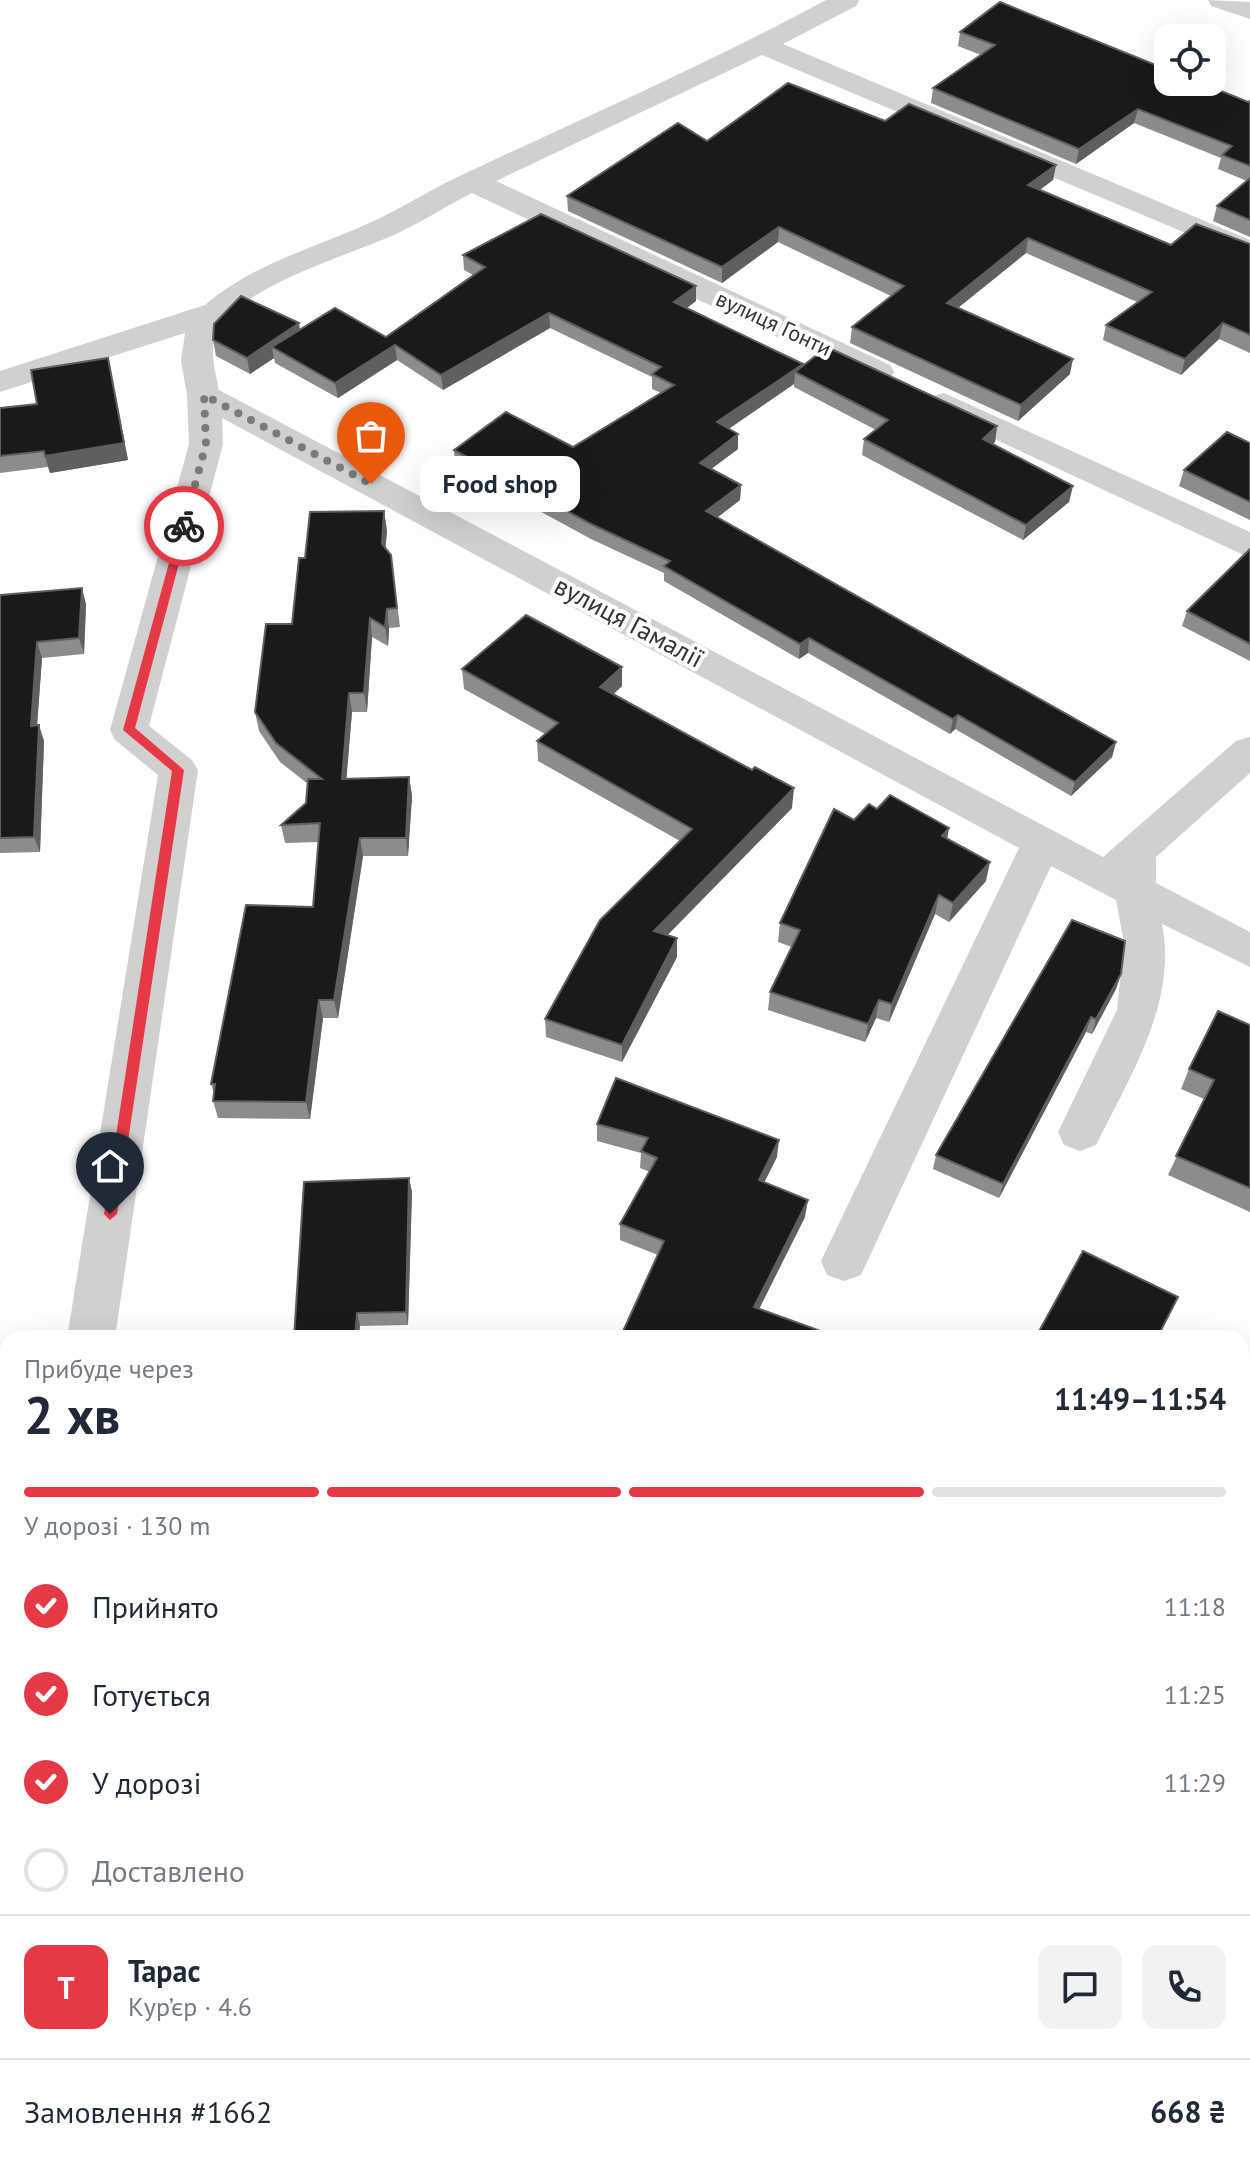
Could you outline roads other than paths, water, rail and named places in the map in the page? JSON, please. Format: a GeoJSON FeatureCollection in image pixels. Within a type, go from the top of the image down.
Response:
{"type":"FeatureCollection","features":[{"type":"Feature","properties":{"kind":"street"},"geometry":{"type":"LineString","coordinates":[[92,1330],[178,770],[129,730],[206,444],[204,395],[194,355],[208,324],[253,285],[387,226],[471,181],[763,46],[846,0]]}},
{"type":"Feature","properties":{"kind":"street"},"geometry":{"type":"LineString","coordinates":[[1221,0],[1250,11]]}},
{"type":"Feature","properties":{"kind":"street"},"geometry":{"type":"LineString","coordinates":[[763,46],[1250,251]]}},
{"type":"Feature","properties":{"kind":"street","name":"вулиця Гонти"},"geometry":{"type":"LineString","coordinates":[[471,181],[1250,546]]}},
{"type":"Feature","properties":{"kind":"street"},"geometry":{"type":"LineString","coordinates":[[0,382],[208,324]]}},
{"type":"Feature","properties":{"kind":"street","name":"вулиця Гамалії"},"geometry":{"type":"LineString","coordinates":[[204,395],[1041,845],[1126,873],[1250,951]]}},
{"type":"Feature","properties":{"kind":"street"},"geometry":{"type":"LineString","coordinates":[[1080,1132],[1138,1010],[1145,943],[1126,873],[1250,751]]}},
{"type":"Feature","properties":{"kind":"street"},"geometry":{"type":"LineString","coordinates":[[844,1261],[1041,845]]}},
{"type":"Feature","properties":{"kind":"place","name":"Food shop"},"geometry":{"type":"Point","coordinates":[371,484]}}]}
